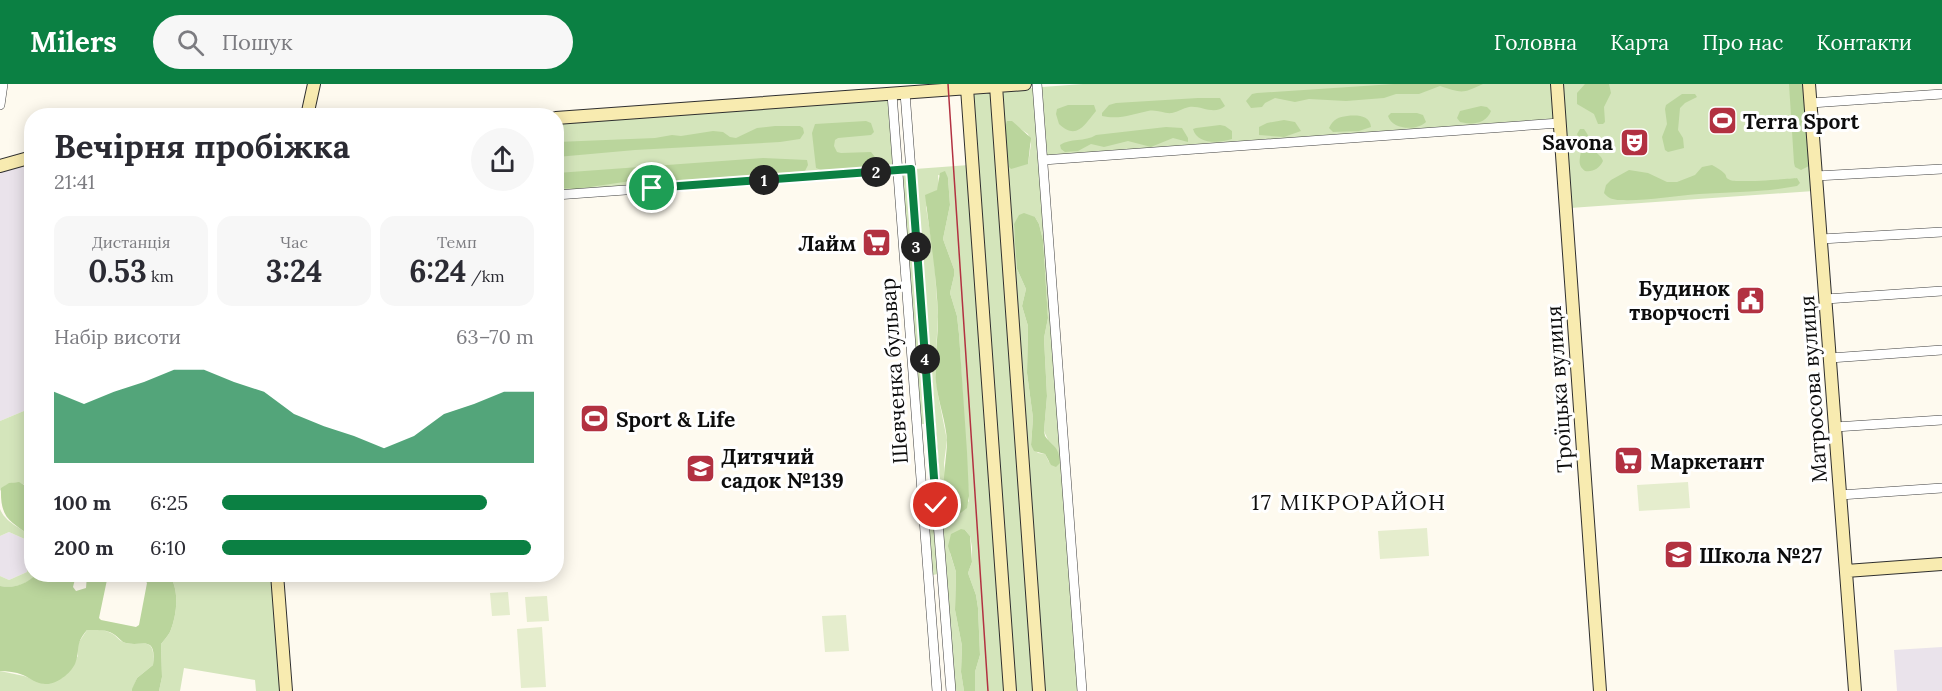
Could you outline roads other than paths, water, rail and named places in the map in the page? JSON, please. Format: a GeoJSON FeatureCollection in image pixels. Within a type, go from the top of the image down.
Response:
{"type":"FeatureCollection","features":[{"type":"Feature","properties":{"kind":"main road"},"geometry":{"type":"LineString","coordinates":[[309,108],[314,84]]}},
{"type":"Feature","properties":{"kind":"main road"},"geometry":{"type":"LineString","coordinates":[[564,117],[898,88],[968,88],[1025,84]]}},
{"type":"Feature","properties":{"kind":"main road","name":"Троїцька вулиця"},"geometry":{"type":"LineString","coordinates":[[1557,84],[1600,691]]}},
{"type":"Feature","properties":{"kind":"main road","name":"Матросова вулиця"},"geometry":{"type":"LineString","coordinates":[[1809,84],[1855,691]]}},
{"type":"Feature","properties":{"kind":"main road"},"geometry":{"type":"LineString","coordinates":[[996,86],[1039,691]]}},
{"type":"Feature","properties":{"kind":"main road"},"geometry":{"type":"LineString","coordinates":[[968,88],[1010,691]]}},
{"type":"Feature","properties":{"kind":"main road"},"geometry":{"type":"LineString","coordinates":[[0,165],[24,159]]}},
{"type":"Feature","properties":{"kind":"main road"},"geometry":{"type":"LineString","coordinates":[[1846,571],[1942,564]]}},
{"type":"Feature","properties":{"kind":"main road"},"geometry":{"type":"LineString","coordinates":[[278,582],[286,691]]}},
{"type":"Feature","properties":{"kind":"street"},"geometry":{"type":"LineString","coordinates":[[0,105],[3,84]]}},
{"type":"Feature","properties":{"kind":"street"},"geometry":{"type":"LineString","coordinates":[[1037,84],[1082,691]]}},
{"type":"Feature","properties":{"kind":"street","name":"Шевченка бульвар"},"geometry":{"type":"LineString","coordinates":[[898,88],[911,169],[951,691]]}},
{"type":"Feature","properties":{"kind":"street","name":"Шевченка бульвар"},"geometry":{"type":"LineString","coordinates":[[898,88],[898,170],[937,691]]}},
{"type":"Feature","properties":{"kind":"street"},"geometry":{"type":"LineString","coordinates":[[1811,103],[1942,94]]}},
{"type":"Feature","properties":{"kind":"street"},"geometry":{"type":"LineString","coordinates":[[1043,160],[1560,123]]}},
{"type":"Feature","properties":{"kind":"street"},"geometry":{"type":"LineString","coordinates":[[564,194],[911,169]]}},
{"type":"Feature","properties":{"kind":"street"},"geometry":{"type":"LineString","coordinates":[[1816,176],[1942,169]]}},
{"type":"Feature","properties":{"kind":"street"},"geometry":{"type":"LineString","coordinates":[[1821,239],[1942,232]]}},
{"type":"Feature","properties":{"kind":"street"},"geometry":{"type":"LineString","coordinates":[[1826,299],[1942,291]]}},
{"type":"Feature","properties":{"kind":"street"},"geometry":{"type":"LineString","coordinates":[[1830,358],[1942,350]]}},
{"type":"Feature","properties":{"kind":"street"},"geometry":{"type":"LineString","coordinates":[[1835,428],[1942,420]]}},
{"type":"Feature","properties":{"kind":"street"},"geometry":{"type":"LineString","coordinates":[[1840,495],[1942,488]]}},
{"type":"Feature","properties":{"kind":"street"},"geometry":{"type":"LineString","coordinates":[[929,578],[942,577]]}},
{"type":"Feature","properties":{"kind":"tram line"},"geometry":{"type":"LineString","coordinates":[[948,84],[988,691]]}},
{"type":"Feature","properties":{"kind":"place","name":"Terra Sport"},"geometry":{"type":"Point","coordinates":[1722,121]}},
{"type":"Feature","properties":{"kind":"place","name":"Savona"},"geometry":{"type":"Point","coordinates":[1634,142]}},
{"type":"Feature","properties":{"kind":"place","name":"Лайм"},"geometry":{"type":"Point","coordinates":[877,243]}},
{"type":"Feature","properties":{"kind":"place","name":"Будинок творчості"},"geometry":{"type":"Point","coordinates":[1751,300]}},
{"type":"Feature","properties":{"kind":"place","name":"Sport & Life"},"geometry":{"type":"Point","coordinates":[595,419]}},
{"type":"Feature","properties":{"kind":"place","name":"Маркетант"},"geometry":{"type":"Point","coordinates":[1629,461]}},
{"type":"Feature","properties":{"kind":"place","name":"Дитячий садок №139"},"geometry":{"type":"Point","coordinates":[700,468]}},
{"type":"Feature","properties":{"kind":"place","name":"Школа №27"},"geometry":{"type":"Point","coordinates":[1678,555]}},
{"type":"Feature","properties":{"kind":"district","name":"17 МІКРОРАЙОН"},"geometry":{"type":"Point","coordinates":[1349,502]}}]}
